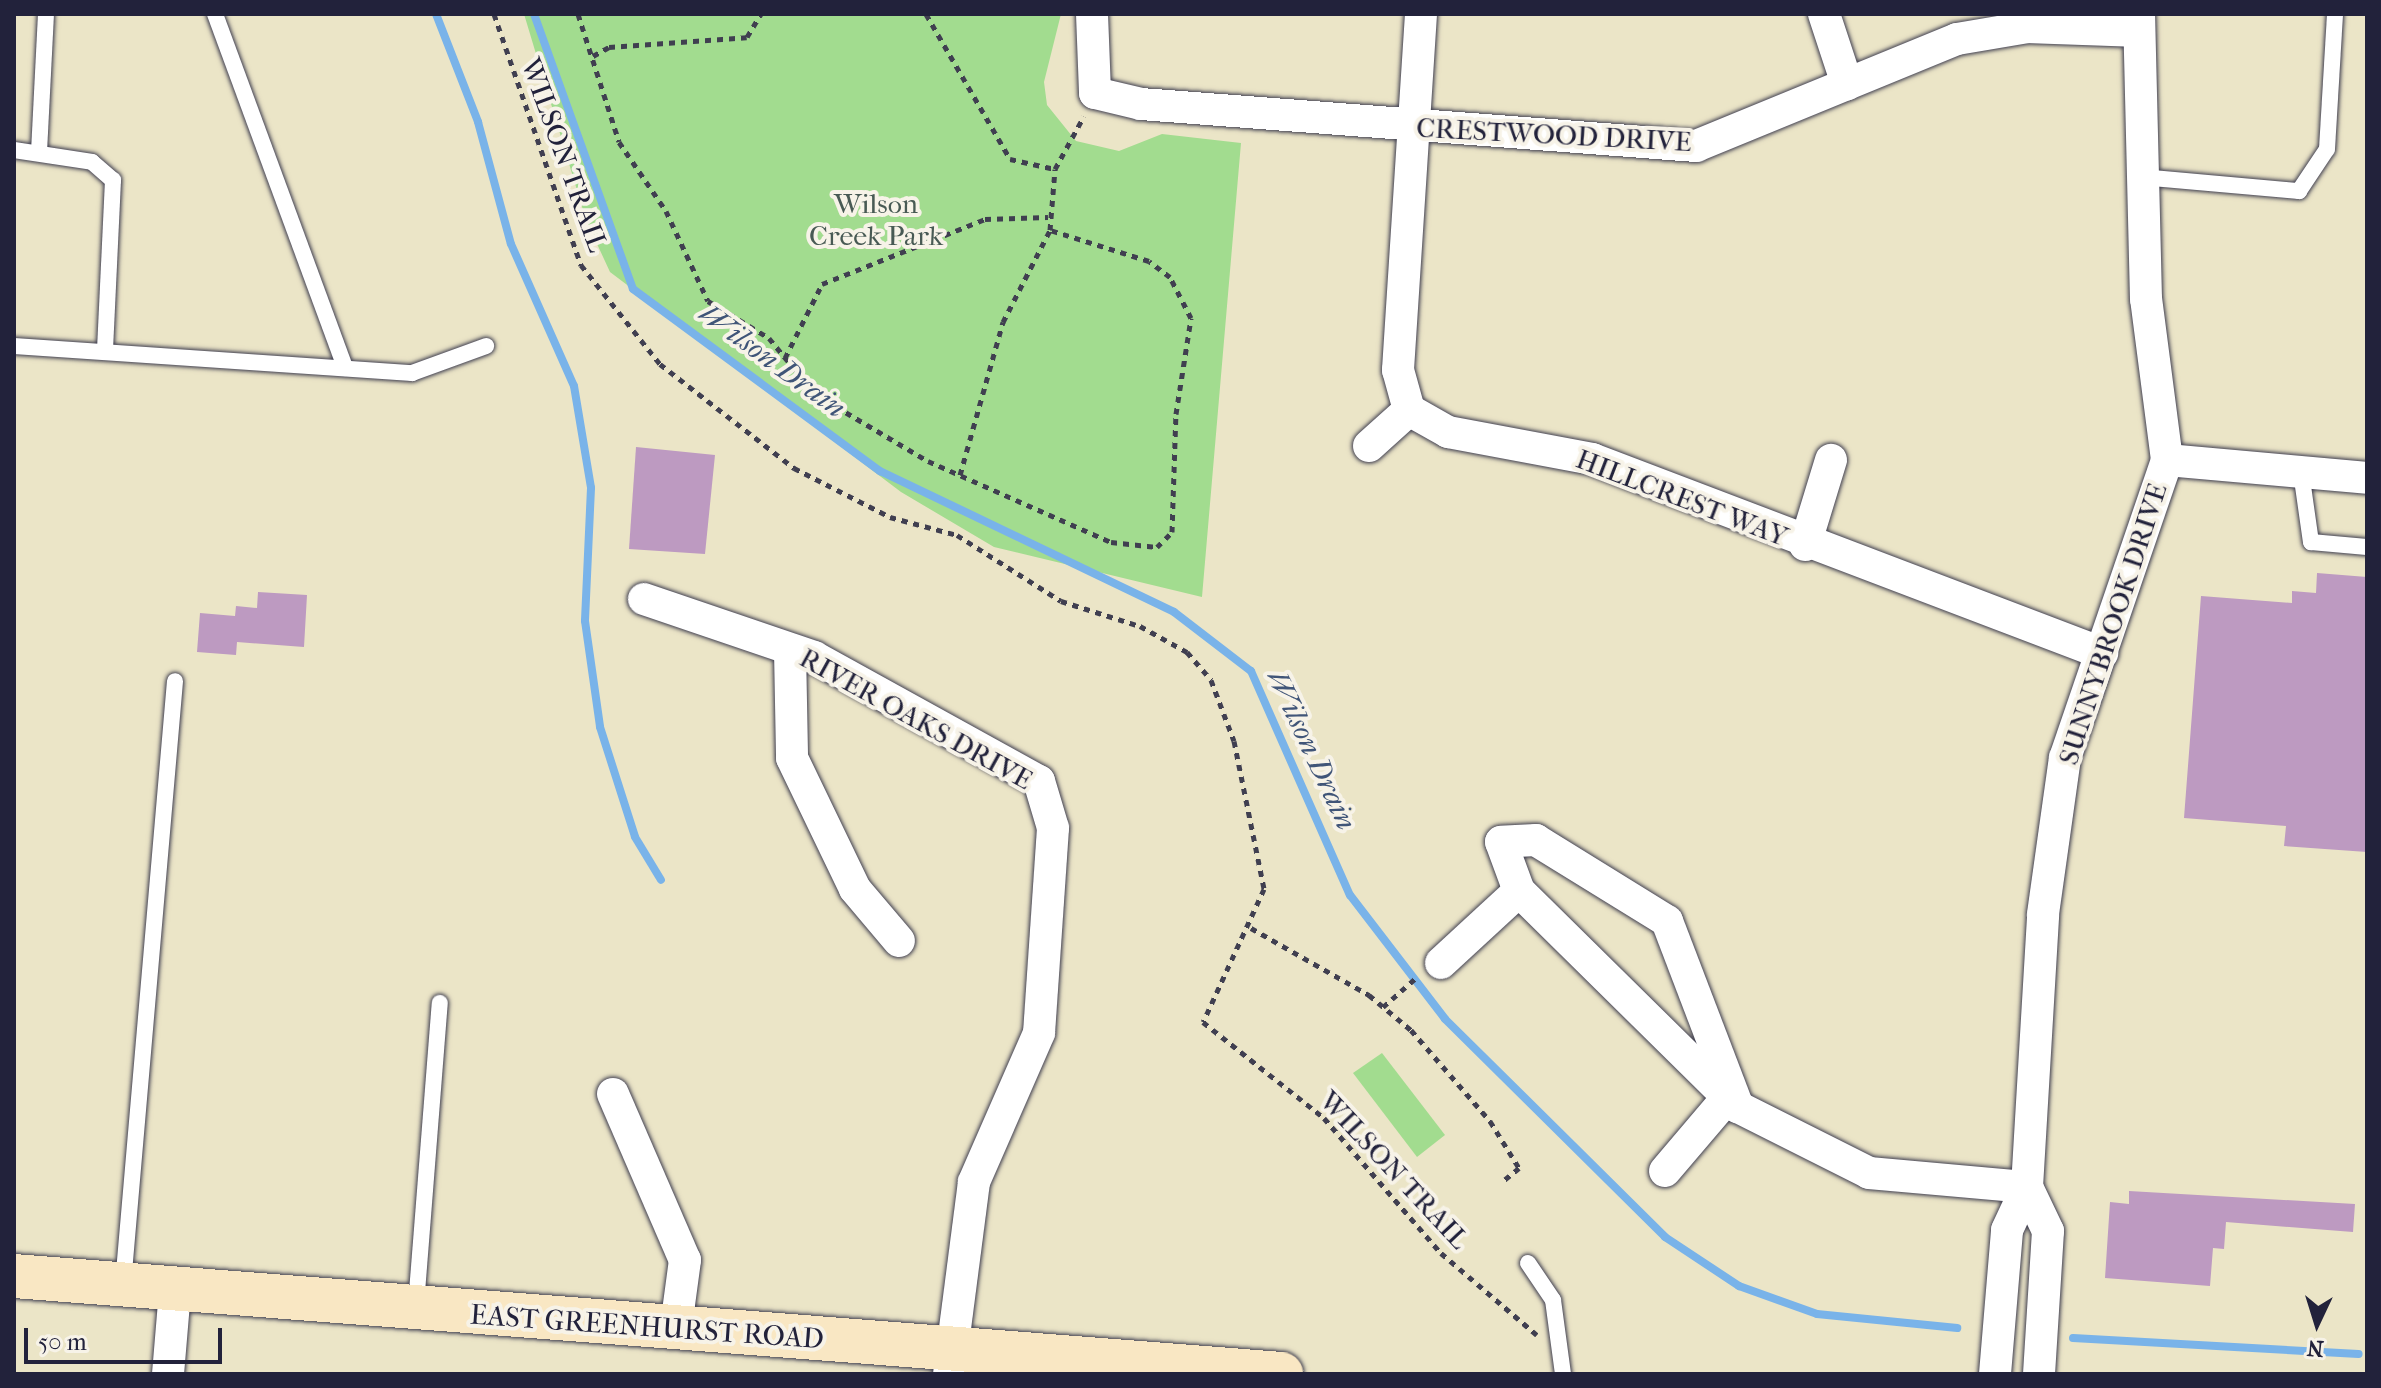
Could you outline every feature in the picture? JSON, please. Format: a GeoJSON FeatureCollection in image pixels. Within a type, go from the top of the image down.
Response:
{"type":"FeatureCollection","features":[{"type":"Feature","properties":{"kind":"main road","name":"EAST GREENHURST ROAD"},"geometry":{"type":"LineString","coordinates":[[14,1276],[416,1311],[676,1327],[951,1361],[1281,1374]]}},
{"type":"Feature","properties":{"kind":"street"},"geometry":{"type":"LineString","coordinates":[[1092,14],[1095,93]]}},
{"type":"Feature","properties":{"kind":"street"},"geometry":{"type":"LineString","coordinates":[[1369,446],[1409,410],[1398,370],[1421,14]]}},
{"type":"Feature","properties":{"kind":"street"},"geometry":{"type":"LineString","coordinates":[[1824,14],[1847,84]]}},
{"type":"Feature","properties":{"kind":"street","name":"CRESTWOOD DRIVE"},"geometry":{"type":"LineString","coordinates":[[1095,93],[1412,128],[1696,146],[1984,32],[2139,22]]}},
{"type":"Feature","properties":{"kind":"street","name":"SUNNYBROOK DRIVE"},"geometry":{"type":"LineString","coordinates":[[1995,1374],[2007,1230],[2027,1187],[2043,914],[2065,758],[2167,460],[2146,299],[2139,22]]}},
{"type":"Feature","properties":{"kind":"street","name":"HILLCREST WAY"},"geometry":{"type":"LineString","coordinates":[[1409,410],[1448,432],[1592,459],[1805,545],[1951,591],[2102,653]]}},
{"type":"Feature","properties":{"kind":"street"},"geometry":{"type":"LineString","coordinates":[[1805,545],[1831,460]]}},
{"type":"Feature","properties":{"kind":"street"},"geometry":{"type":"LineString","coordinates":[[2167,460],[2367,478]]}},
{"type":"Feature","properties":{"kind":"street","name":"RIVER OAKS DRIVE"},"geometry":{"type":"LineString","coordinates":[[644,599],[752,630],[1039,781],[1053,828],[1039,1033],[974,1182],[951,1361]]}},
{"type":"Feature","properties":{"kind":"street","name":"RIVER OAKS DRIVE"},"geometry":{"type":"LineString","coordinates":[[790,650],[792,758],[855,889],[899,941]]}},
{"type":"Feature","properties":{"kind":"street"},"geometry":{"type":"LineString","coordinates":[[1733,1102],[1667,921],[1536,840],[1501,842],[1519,891],[1733,1102],[1869,1173],[2027,1187]]}},
{"type":"Feature","properties":{"kind":"street"},"geometry":{"type":"LineString","coordinates":[[1432,967],[1519,891]]}},
{"type":"Feature","properties":{"kind":"street"},"geometry":{"type":"LineString","coordinates":[[613,1094],[685,1260],[676,1327]]}},
{"type":"Feature","properties":{"kind":"street"},"geometry":{"type":"LineString","coordinates":[[1665,1171],[1733,1102]]}},
{"type":"Feature","properties":{"kind":"street","name":"SUNNYBROOK DRIVE"},"geometry":{"type":"LineString","coordinates":[[2027,1187],[2048,1231],[2039,1374]]}},
{"type":"Feature","properties":{"kind":"street"},"geometry":{"type":"LineString","coordinates":[[168,1374],[175,1291]]}},
{"type":"Feature","properties":{"kind":"lane"},"geometry":{"type":"LineString","coordinates":[[39,152],[46,14]]}},
{"type":"Feature","properties":{"kind":"lane"},"geometry":{"type":"LineString","coordinates":[[215,14],[345,368]]}},
{"type":"Feature","properties":{"kind":"lane"},"geometry":{"type":"LineString","coordinates":[[2141,177],[2299,191],[2327,149],[2335,14]]}},
{"type":"Feature","properties":{"kind":"lane"},"geometry":{"type":"LineString","coordinates":[[14,150],[92,162],[113,180],[105,352]]}},
{"type":"Feature","properties":{"kind":"lane"},"geometry":{"type":"LineString","coordinates":[[14,346],[412,373],[486,346]]}},
{"type":"Feature","properties":{"kind":"lane"},"geometry":{"type":"LineString","coordinates":[[2301,472],[2311,542],[2367,547]]}},
{"type":"Feature","properties":{"kind":"lane"},"geometry":{"type":"LineString","coordinates":[[123,1286],[175,681]]}},
{"type":"Feature","properties":{"kind":"lane"},"geometry":{"type":"LineString","coordinates":[[416,1311],[440,1003]]}},
{"type":"Feature","properties":{"kind":"lane"},"geometry":{"type":"LineString","coordinates":[[1528,1263],[1553,1300],[1564,1354],[1563,1374]]}},
{"type":"Feature","properties":{"kind":"path","name":"WILSON TRAIL"},"geometry":{"type":"LineString","coordinates":[[494,14],[581,265],[660,364],[794,468],[890,517],[957,535],[1061,601],[1140,626],[1187,652],[1211,680],[1234,741],[1245,821],[1262,869],[1262,899],[1203,1022],[1324,1118],[1441,1253],[1564,1354]]}},
{"type":"Feature","properties":{"kind":"path"},"geometry":{"type":"LineString","coordinates":[[578,14],[619,142],[666,211],[698,288],[769,338],[815,394],[960,475],[1111,542],[1157,547],[1172,532],[1176,414],[1191,336],[1185,299],[1149,261],[1050,230]]}},
{"type":"Feature","properties":{"kind":"path"},"geometry":{"type":"LineString","coordinates":[[593,56],[609,47],[747,37],[761,14]]}},
{"type":"Feature","properties":{"kind":"path"},"geometry":{"type":"LineString","coordinates":[[926,14],[1010,159],[1055,169]]}},
{"type":"Feature","properties":{"kind":"path"},"geometry":{"type":"LineString","coordinates":[[960,475],[1003,322],[1050,230],[1048,217],[1055,169],[1095,93]]}},
{"type":"Feature","properties":{"kind":"path"},"geometry":{"type":"LineString","coordinates":[[785,358],[822,284],[985,219],[1048,217]]}},
{"type":"Feature","properties":{"kind":"path"},"geometry":{"type":"LineString","coordinates":[[1250,928],[1383,1007],[1490,1121],[1519,1168],[1503,1181]]}},
{"type":"Feature","properties":{"kind":"path"},"geometry":{"type":"LineString","coordinates":[[1383,1007],[1432,967]]}},
{"type":"Feature","properties":{"kind":"green space","name":"Wilson Creek Park"},"geometry":{"type":"Polygon","coordinates":[[[524,14],[1061,14],[1044,82],[1047,105],[1076,141],[1119,151],[1162,134],[1241,143],[1202,597],[994,547],[901,492],[610,272],[586,220],[524,14]]]}},
{"type":"Feature","properties":{"kind":"green space"},"geometry":{"type":"Polygon","coordinates":[[[1382,1053],[1445,1135],[1417,1157],[1353,1073],[1382,1053]]]}},
{"type":"Feature","properties":{"kind":"building"},"geometry":{"type":"Polygon","coordinates":[[[636,447],[715,455],[705,554],[629,549],[636,447]]]}},
{"type":"Feature","properties":{"kind":"building"},"geometry":{"type":"Polygon","coordinates":[[[2317,573],[2367,577],[2367,852],[2284,846],[2286,826],[2184,818],[2201,596],[2292,603],[2292,591],[2316,593],[2317,573]]]}},
{"type":"Feature","properties":{"kind":"building"},"geometry":{"type":"Polygon","coordinates":[[[258,592],[307,595],[304,647],[237,642],[236,655],[197,652],[200,613],[235,616],[236,606],[257,608],[258,592]]]}},
{"type":"Feature","properties":{"kind":"building"},"geometry":{"type":"Polygon","coordinates":[[[2129,1191],[2355,1204],[2353,1232],[2226,1222],[2224,1249],[2213,1248],[2210,1286],[2105,1278],[2110,1202],[2129,1204],[2129,1191]]]}},
{"type":"Feature","properties":{"kind":"waterway"},"geometry":{"type":"LineString","coordinates":[[436,14],[478,122],[511,244],[574,386],[591,488],[585,621],[600,727],[635,837],[661,880]]}},
{"type":"Feature","properties":{"kind":"waterway","name":"Wilson Drain"},"geometry":{"type":"LineString","coordinates":[[534,14],[633,289],[880,471],[1174,612],[1251,671],[1350,895],[1445,1019],[1665,1237],[1739,1286],[1817,1314],[1957,1328]]}},
{"type":"Feature","properties":{"kind":"waterway","name":"Wilson Drain"},"geometry":{"type":"LineString","coordinates":[[2073,1338],[2359,1354]]}}]}
